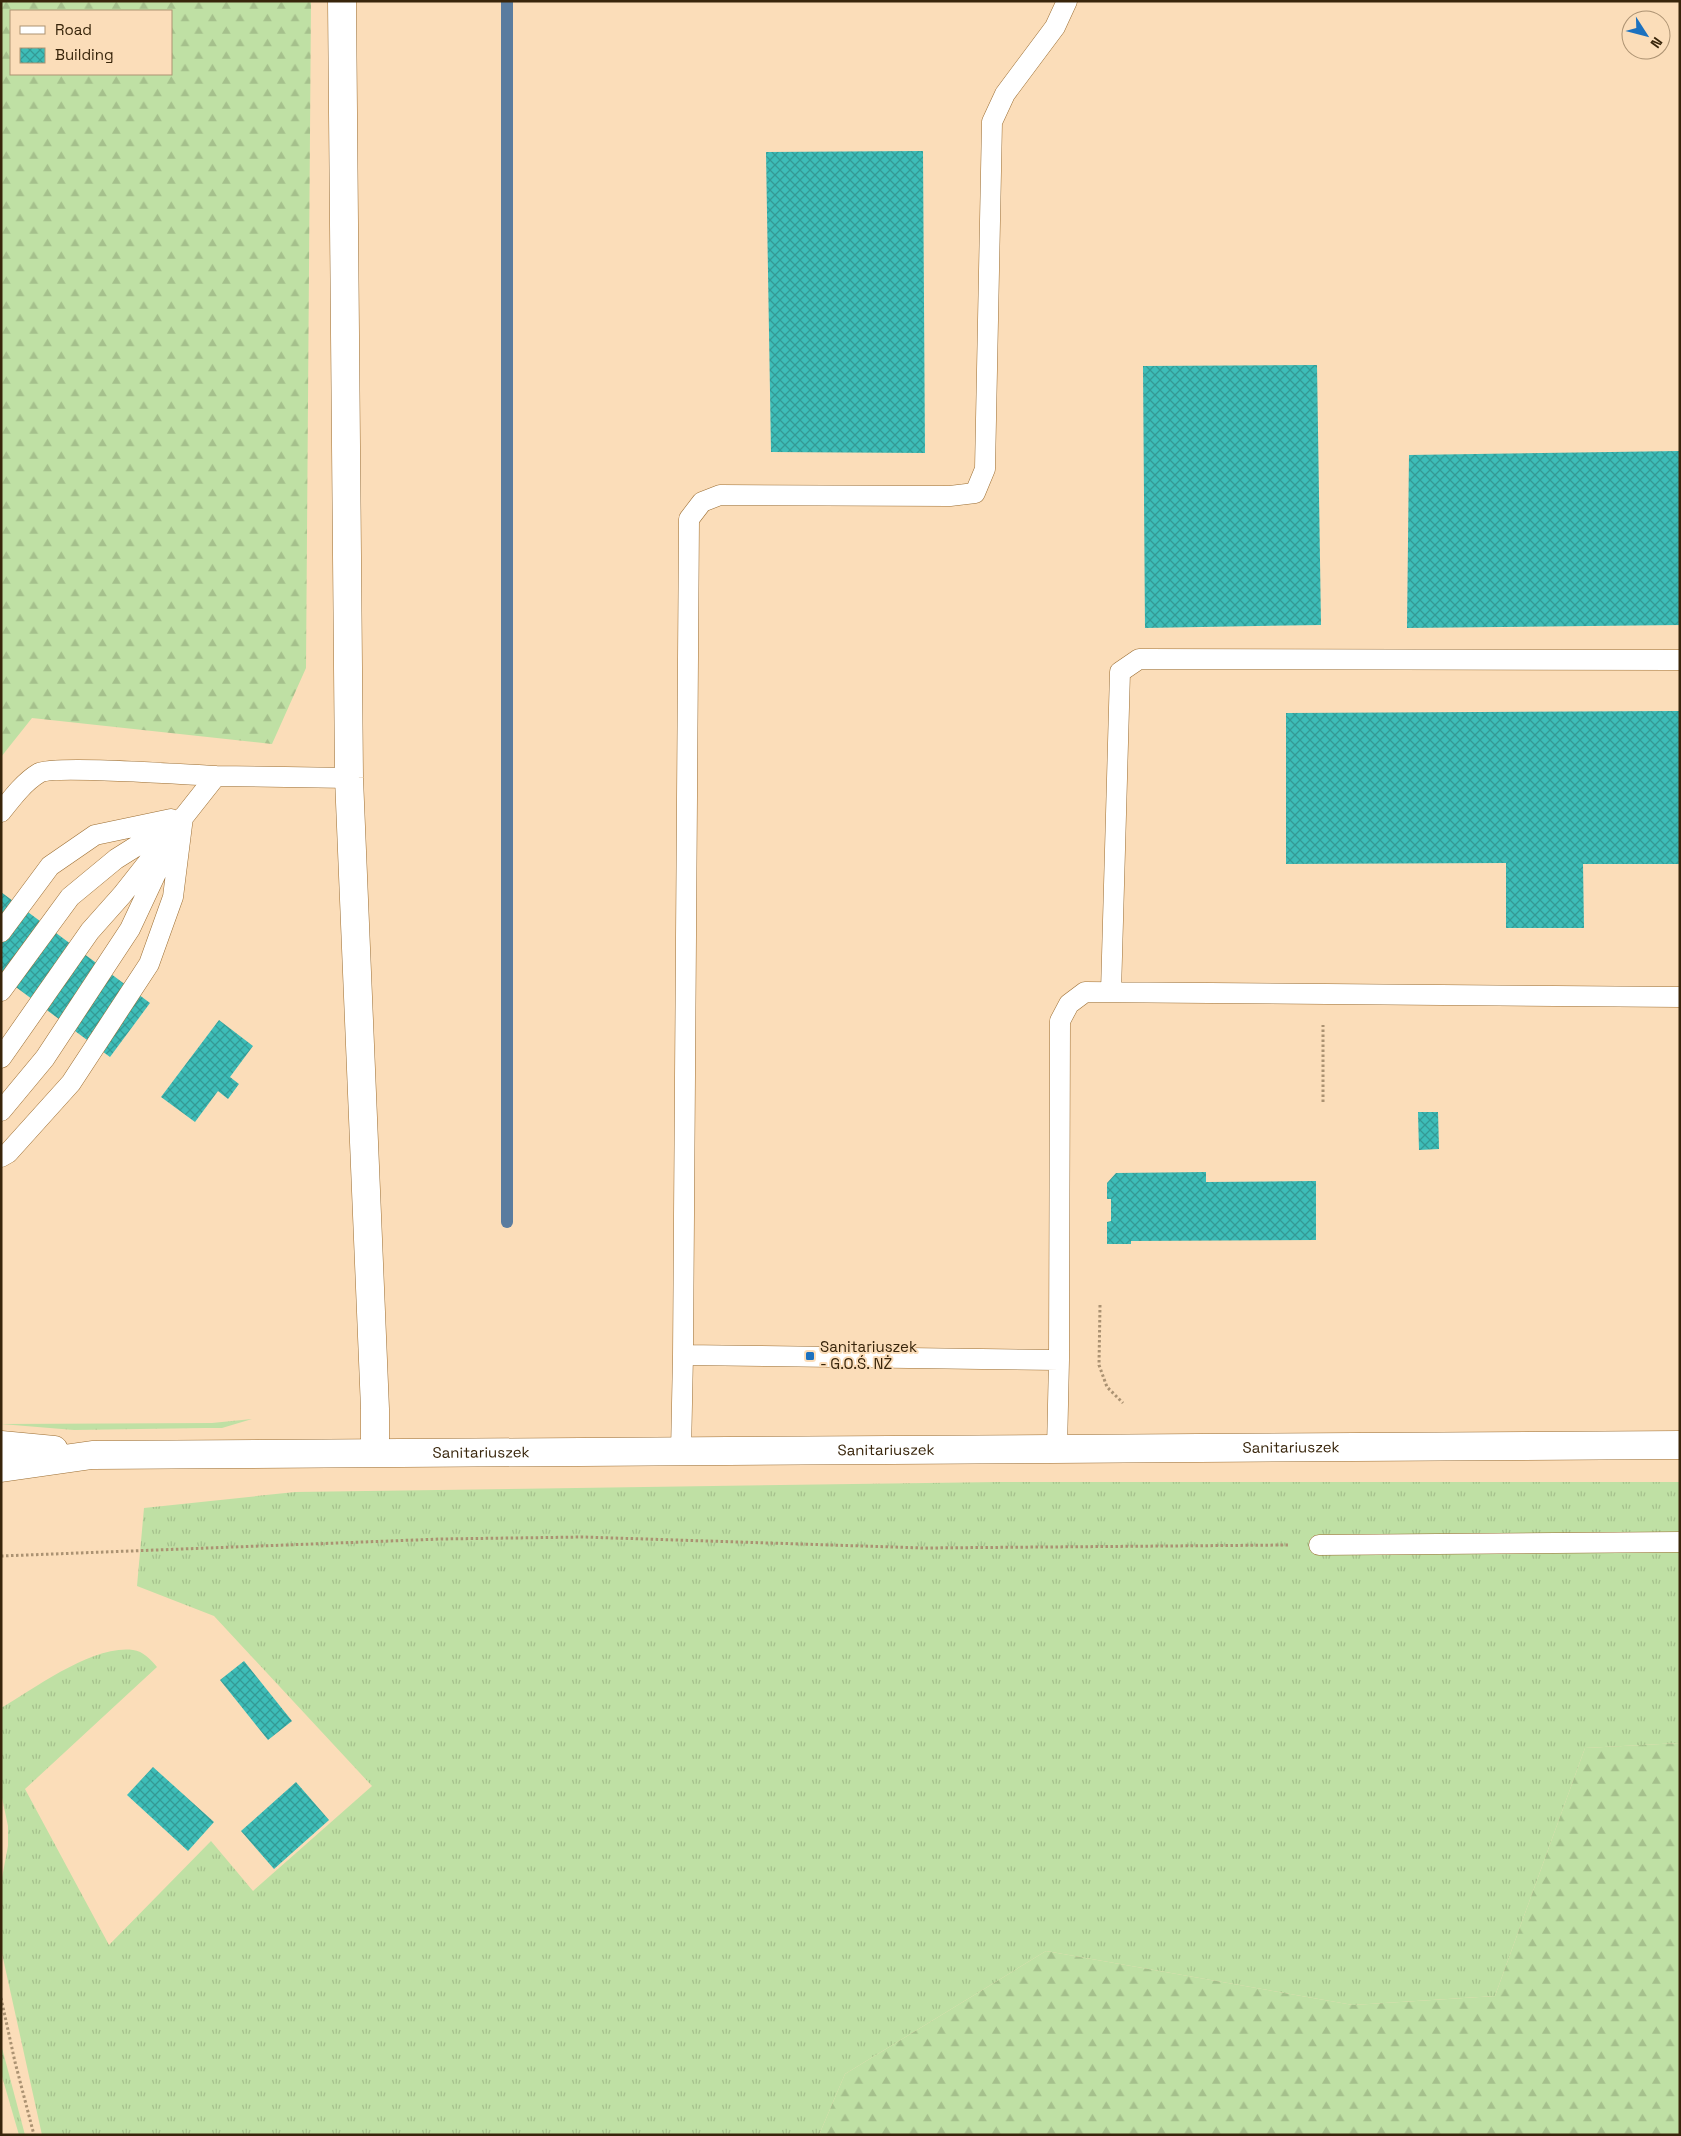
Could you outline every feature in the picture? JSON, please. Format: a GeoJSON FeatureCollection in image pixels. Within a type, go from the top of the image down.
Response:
{"type":"FeatureCollection","features":[{"type":"Feature","properties":{"kind":"street"},"geometry":{"type":"LineString","coordinates":[[342,1],[349,778],[375,1409],[374,1452]]}},
{"type":"Feature","properties":{"kind":"street","name":"Sanitariuszek"},"geometry":{"type":"LineString","coordinates":[[1,1445],[92,1455],[1680,1446]]}},
{"type":"Feature","properties":{"kind":"street","name":"Sanitariuszek"},"geometry":{"type":"LineString","coordinates":[[1,1468],[92,1455]]}},
{"type":"Feature","properties":{"kind":"lane"},"geometry":{"type":"LineString","coordinates":[[681,1452],[689,519],[702,502],[720,495],[950,496],[975,493],[985,469],[992,122],[1005,94],[1054,27],[1067,1]]}},
{"type":"Feature","properties":{"kind":"lane"},"geometry":{"type":"LineString","coordinates":[[1112,992],[1120,672],[1139,659],[1680,660]]}},
{"type":"Feature","properties":{"kind":"lane"},"geometry":{"type":"LineString","coordinates":[[1,812],[15,795],[40,772],[71,770],[216,776],[349,778]]}},
{"type":"Feature","properties":{"kind":"lane"},"geometry":{"type":"LineString","coordinates":[[1,1058],[90,931],[122,895],[216,776]]}},
{"type":"Feature","properties":{"kind":"lane"},"geometry":{"type":"LineString","coordinates":[[1,932],[50,866],[95,835],[183,817]]}},
{"type":"Feature","properties":{"kind":"lane"},"geometry":{"type":"LineString","coordinates":[[1,992],[70,897],[116,859],[183,817]]}},
{"type":"Feature","properties":{"kind":"lane"},"geometry":{"type":"LineString","coordinates":[[1,1111],[45,1058],[130,929],[183,817]]}},
{"type":"Feature","properties":{"kind":"lane"},"geometry":{"type":"LineString","coordinates":[[1,1157],[8,1153],[71,1083],[149,964],[173,897],[183,817]]}},
{"type":"Feature","properties":{"kind":"lane"},"geometry":{"type":"LineString","coordinates":[[1057,1449],[1060,1021],[1069,1004],[1085,992],[1680,998]]}},
{"type":"Feature","properties":{"kind":"lane"},"geometry":{"type":"LineString","coordinates":[[683,1355],[1059,1360]]}},
{"type":"Feature","properties":{"kind":"lane"},"geometry":{"type":"LineString","coordinates":[[1319,1545],[1680,1542]]}},
{"type":"Feature","properties":{"kind":"path"},"geometry":{"type":"LineString","coordinates":[[1323,994],[1323,1102]]}},
{"type":"Feature","properties":{"kind":"path"},"geometry":{"type":"LineString","coordinates":[[1100,1305],[1099,1366],[1107,1387],[1122,1403]]}},
{"type":"Feature","properties":{"kind":"path"},"geometry":{"type":"LineString","coordinates":[[1,1556],[441,1539],[583,1537],[924,1548],[1319,1545]]}},
{"type":"Feature","properties":{"kind":"path"},"geometry":{"type":"LineString","coordinates":[[1,1998],[14,2062],[34,2135]]}},
{"type":"Feature","properties":{"kind":"green space"},"geometry":{"type":"Polygon","coordinates":[[[1,1],[311,1],[306,668],[272,744],[32,718],[1,757],[1,1]]]}},
{"type":"Feature","properties":{"kind":"green space"},"geometry":{"type":"Polygon","coordinates":[[[252,1419],[222,1428],[74,1430],[1,1424],[212,1423],[252,1419]]]}},
{"type":"Feature","properties":{"kind":"green space"},"geometry":{"type":"Polygon","coordinates":[[[999,1482],[1680,1482],[1680,1743],[1585,1748],[1495,1996],[1353,2005],[1046,1951],[845,2074],[819,2135],[42,2135],[1,1949],[1,1883],[8,1846],[8,1826],[1,1793],[1,1708],[65,1670],[100,1654],[117,1650],[133,1650],[146,1656],[157,1667],[25,1789],[109,1945],[211,1841],[253,1891],[372,1786],[214,1616],[137,1586],[144,1508],[295,1492],[999,1482]]]}},
{"type":"Feature","properties":{"kind":"green space"},"geometry":{"type":"Polygon","coordinates":[[[1680,1743],[1680,2135],[819,2135],[845,2074],[1046,1951],[1353,2005],[1495,1996],[1585,1748],[1680,1743]]]}},
{"type":"Feature","properties":{"kind":"green space"},"geometry":{"type":"Polygon","coordinates":[[[1,2044],[25,2135],[19,2135],[1,2073],[1,2044]]]}},
{"type":"Feature","properties":{"kind":"building"},"geometry":{"type":"Polygon","coordinates":[[[923,151],[925,453],[771,452],[766,152],[923,151]]]}},
{"type":"Feature","properties":{"kind":"building"},"geometry":{"type":"Polygon","coordinates":[[[1317,365],[1321,625],[1145,628],[1143,366],[1317,365]]]}},
{"type":"Feature","properties":{"kind":"building"},"geometry":{"type":"Polygon","coordinates":[[[1680,451],[1680,625],[1407,628],[1409,455],[1680,451]]]}},
{"type":"Feature","properties":{"kind":"building"},"geometry":{"type":"Polygon","coordinates":[[[1680,711],[1680,864],[1583,864],[1584,928],[1506,928],[1506,863],[1286,864],[1286,713],[1680,711]]]}},
{"type":"Feature","properties":{"kind":"building"},"geometry":{"type":"Polygon","coordinates":[[[1,892],[150,1003],[110,1057],[1,976],[1,892]]]}},
{"type":"Feature","properties":{"kind":"building"},"geometry":{"type":"Polygon","coordinates":[[[219,1020],[253,1046],[230,1077],[239,1084],[228,1099],[218,1091],[195,1122],[161,1097],[219,1020]]]}},
{"type":"Feature","properties":{"kind":"building"},"geometry":{"type":"Polygon","coordinates":[[[1418,1112],[1438,1112],[1439,1149],[1419,1150],[1418,1112]]]}},
{"type":"Feature","properties":{"kind":"building"},"geometry":{"type":"Polygon","coordinates":[[[1206,1172],[1206,1182],[1316,1181],[1316,1240],[1131,1241],[1131,1244],[1107,1244],[1107,1222],[1111,1221],[1111,1199],[1107,1199],[1107,1183],[1116,1173],[1206,1172]]]}},
{"type":"Feature","properties":{"kind":"building"},"geometry":{"type":"Polygon","coordinates":[[[244,1661],[292,1721],[268,1740],[220,1680],[244,1661]]]}},
{"type":"Feature","properties":{"kind":"building"},"geometry":{"type":"Polygon","coordinates":[[[153,1767],[214,1822],[188,1851],[127,1795],[153,1767]]]}},
{"type":"Feature","properties":{"kind":"building"},"geometry":{"type":"Polygon","coordinates":[[[296,1782],[329,1820],[274,1869],[241,1831],[296,1782]]]}},
{"type":"Feature","properties":{"kind":"waterway"},"geometry":{"type":"LineString","coordinates":[[507,1],[507,1222]]}},
{"type":"Feature","properties":{"kind":"place","name":"Sanitariuszek - G.O.Ś. NŻ"},"geometry":{"type":"Point","coordinates":[810,1356]}}]}
